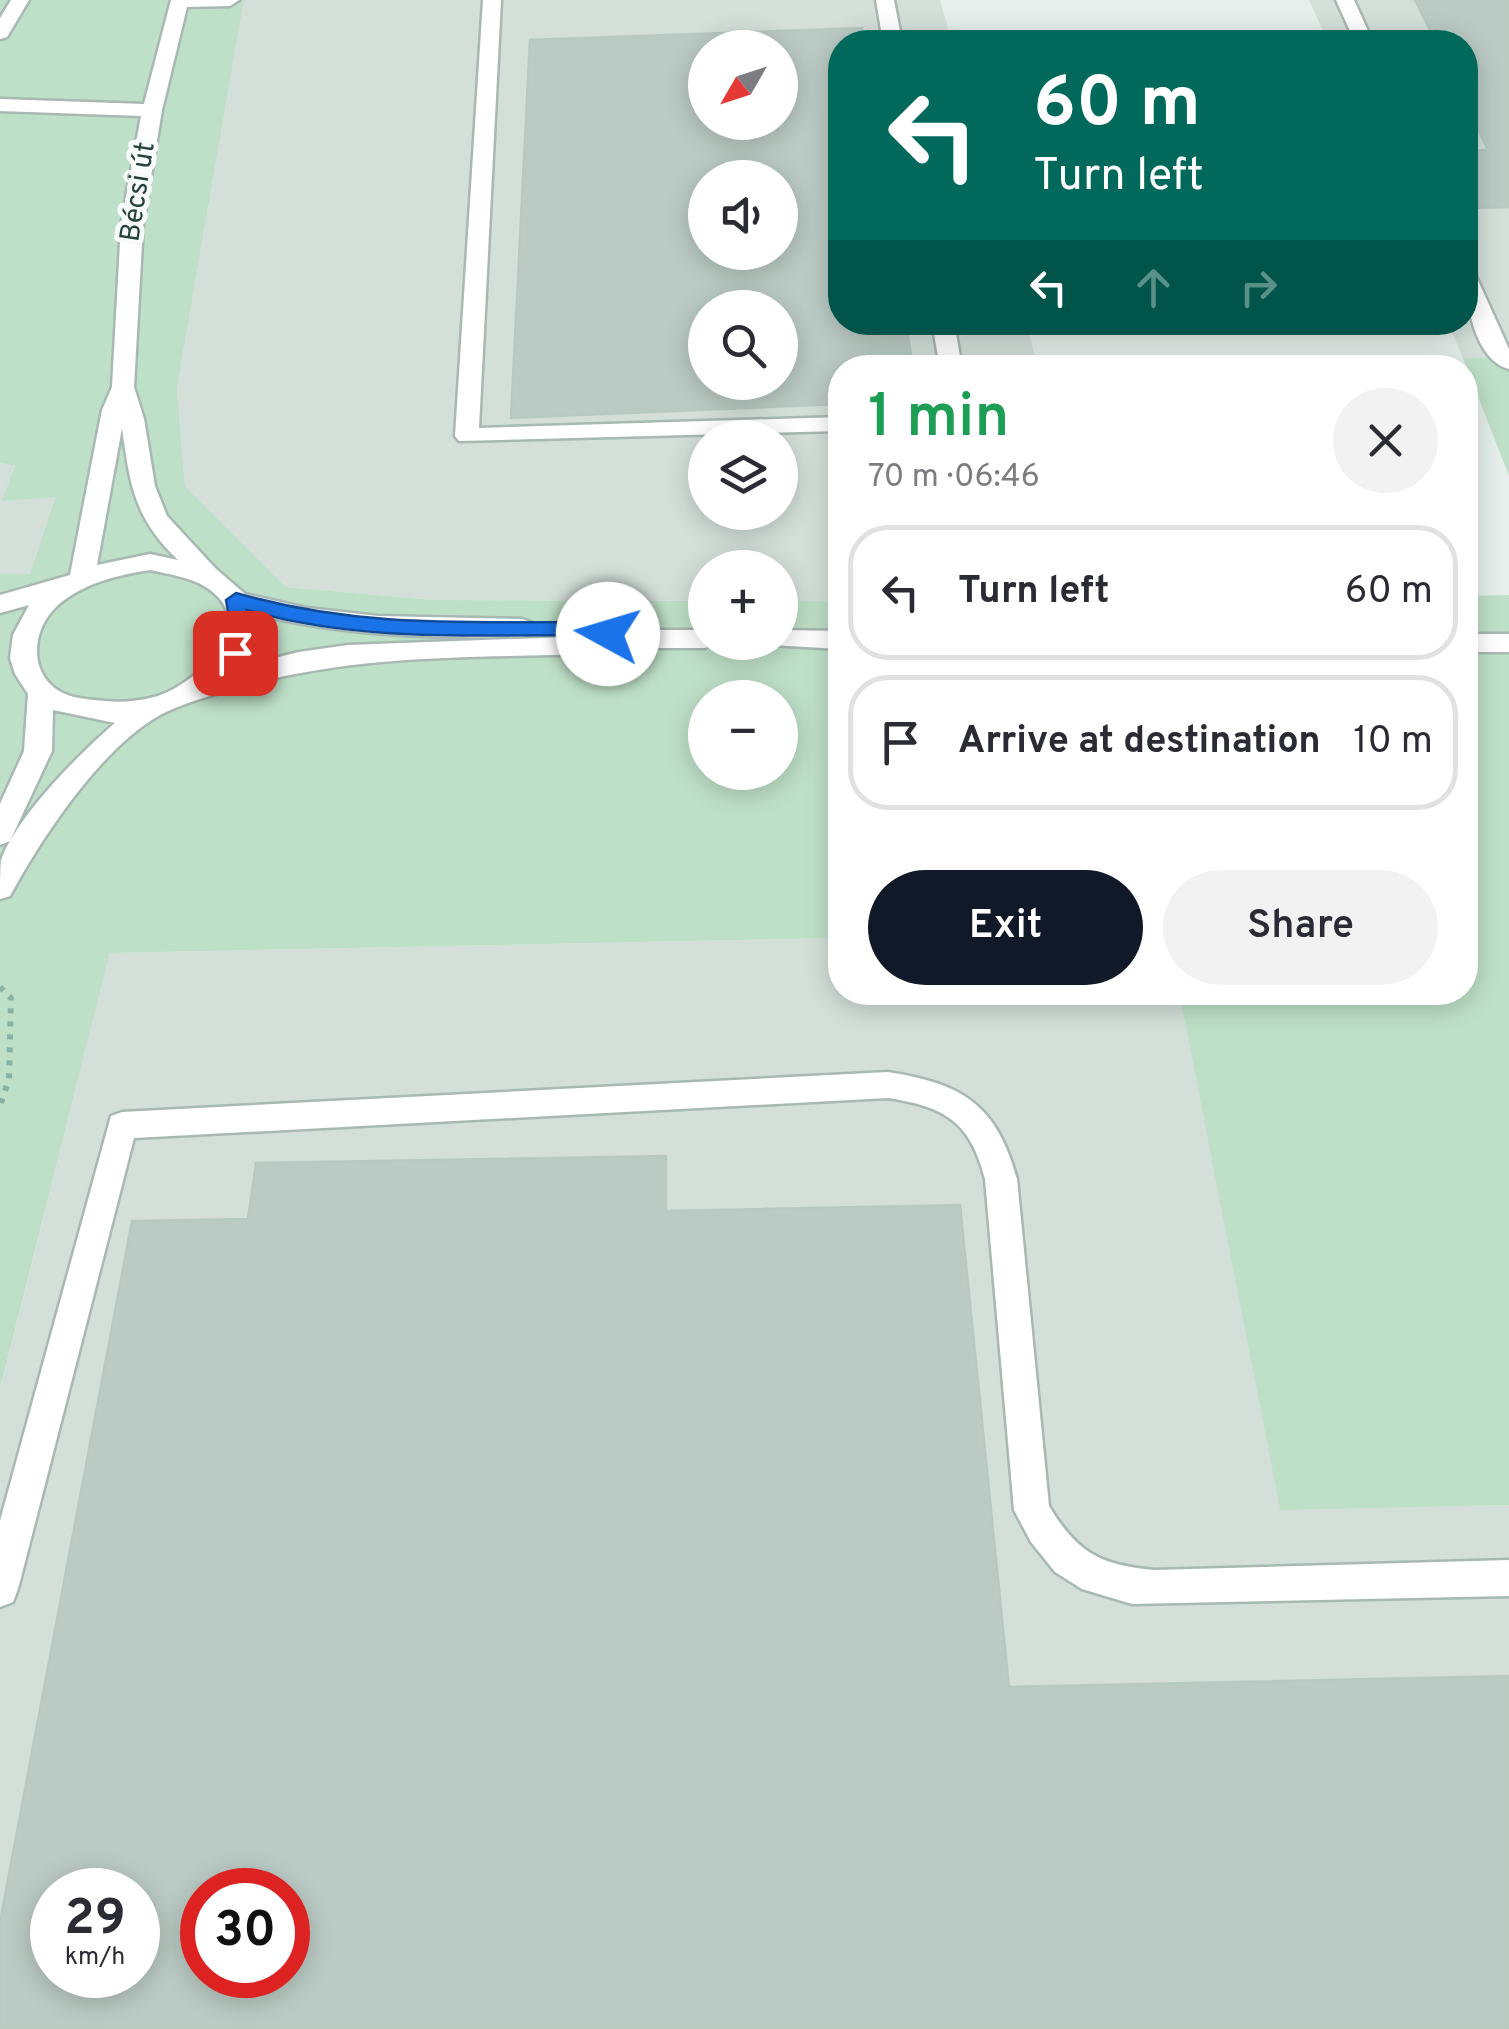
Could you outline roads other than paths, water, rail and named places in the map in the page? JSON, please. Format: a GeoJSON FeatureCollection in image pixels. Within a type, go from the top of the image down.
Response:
{"type":"FeatureCollection","features":[{"type":"Feature","properties":{"kind":"street"},"geometry":{"type":"LineString","coordinates":[[0,33],[20,0]]}},
{"type":"Feature","properties":{"kind":"street"},"geometry":{"type":"LineString","coordinates":[[180,1],[230,0]]}},
{"type":"Feature","properties":{"kind":"street"},"geometry":{"type":"LineString","coordinates":[[492,0],[468,436],[828,424]]}},
{"type":"Feature","properties":{"kind":"street"},"geometry":{"type":"LineString","coordinates":[[885,0],[891,30]]}},
{"type":"Feature","properties":{"kind":"street"},"geometry":{"type":"LineString","coordinates":[[1346,0],[1359,30]]}},
{"type":"Feature","properties":{"kind":"street","name":"Bécsi út"},"geometry":{"type":"LineString","coordinates":[[123,387],[130,243],[152,110],[180,1]]}},
{"type":"Feature","properties":{"kind":"street"},"geometry":{"type":"LineString","coordinates":[[0,106],[152,110]]}},
{"type":"Feature","properties":{"kind":"street"},"geometry":{"type":"LineString","coordinates":[[1478,305],[1498,350],[1509,362]]}},
{"type":"Feature","properties":{"kind":"street"},"geometry":{"type":"LineString","coordinates":[[123,387],[134,412],[138,455],[154,516],[168,536],[236,600],[296,617],[386,629],[588,628],[628,639]]}},
{"type":"Feature","properties":{"kind":"street"},"geometry":{"type":"LineString","coordinates":[[0,834],[38,750],[33,683],[23,656],[32,621],[71,584],[123,387]]}},
{"type":"Feature","properties":{"kind":"street"},"geometry":{"type":"LineString","coordinates":[[0,604],[127,564],[183,566],[212,576]]}},
{"type":"Feature","properties":{"kind":"street"},"geometry":{"type":"LineString","coordinates":[[180,699],[222,670],[235,653],[242,634],[236,600]]}},
{"type":"Feature","properties":{"kind":"street"},"geometry":{"type":"LineString","coordinates":[[0,664],[77,709],[124,714],[150,710],[263,668],[334,655],[688,639]]}},
{"type":"Feature","properties":{"kind":"street"},"geometry":{"type":"LineString","coordinates":[[798,639],[828,640]]}},
{"type":"Feature","properties":{"kind":"street"},"geometry":{"type":"LineString","coordinates":[[1478,643],[1509,643]]}},
{"type":"Feature","properties":{"kind":"street"},"geometry":{"type":"LineString","coordinates":[[0,888],[79,772],[120,730],[150,710]]}},
{"type":"Feature","properties":{"kind":"street"},"geometry":{"type":"LineString","coordinates":[[0,1589],[122,1126],[888,1085],[925,1090],[950,1100],[976,1118],[994,1143],[1001,1179],[1032,1510],[1051,1545],[1076,1570],[1116,1585],[1155,1588],[1509,1578]]}}]}
